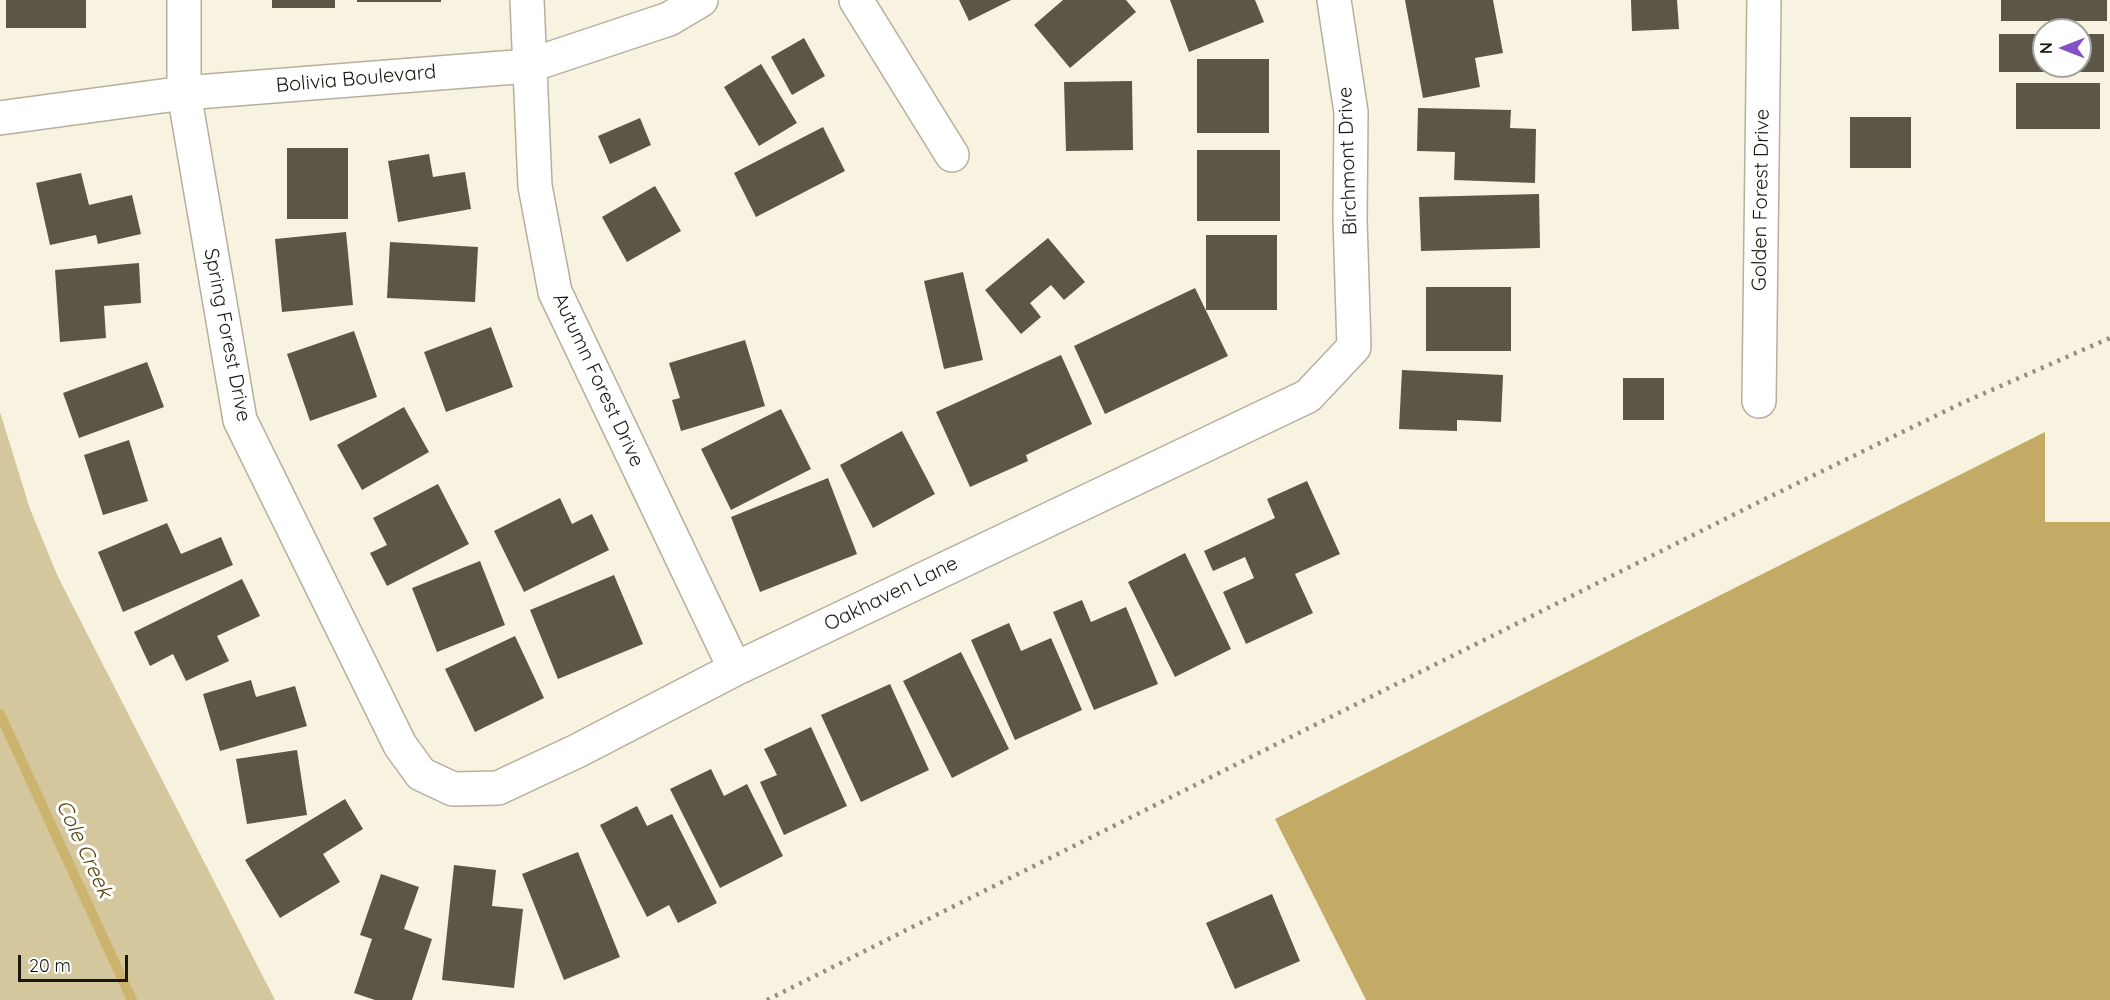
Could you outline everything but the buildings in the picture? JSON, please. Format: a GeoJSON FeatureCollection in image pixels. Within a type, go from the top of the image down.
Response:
{"type":"FeatureCollection","features":[{"type":"Feature","properties":{"kind":"street","name":"Spring Forest Drive"},"geometry":{"type":"LineString","coordinates":[[184,0],[184,93],[240,420],[384,713]]}},
{"type":"Feature","properties":{"kind":"street","name":"Autumn Forest Drive"},"geometry":{"type":"LineString","coordinates":[[527,0],[528,66],[535,186],[555,292],[735,669]]}},
{"type":"Feature","properties":{"kind":"street","name":"Bolivia Boulevard"},"geometry":{"type":"LineString","coordinates":[[0,118],[184,93],[528,66],[669,19],[701,0]]}},
{"type":"Feature","properties":{"kind":"street"},"geometry":{"type":"LineString","coordinates":[[856,0],[952,154]]}},
{"type":"Feature","properties":{"kind":"street","name":"Birchmont Drive"},"geometry":{"type":"LineString","coordinates":[[1334,0],[1351,112],[1352,286]]}},
{"type":"Feature","properties":{"kind":"street","name":"Golden Forest Drive"},"geometry":{"type":"LineString","coordinates":[[1759,401],[1764,0]]}},
{"type":"Feature","properties":{"kind":"street","name":"Oakhaven Lane"},"geometry":{"type":"LineString","coordinates":[[384,713],[400,745],[421,774],[453,789],[498,788],[577,751],[735,669],[1308,396],[1354,347],[1352,286]]}},
{"type":"Feature","properties":{"kind":"shaded area"},"geometry":{"type":"Polygon","coordinates":[[[0,412],[30,509],[58,577],[275,1000],[0,1000],[0,412]]]}},
{"type":"Feature","properties":{"kind":"shaded area"},"geometry":{"type":"Polygon","coordinates":[[[2045,432],[2045,522],[2110,522],[2110,1000],[1366,1000],[1275,819],[2045,432]]]}},
{"type":"Feature","properties":{"kind":"waterway","name":"Cole Creek"},"geometry":{"type":"LineString","coordinates":[[0,714],[132,1000]]}},
{"type":"Feature","properties":{"kind":"railway"},"geometry":{"type":"LineString","coordinates":[[767,1000],[1759,502],[1962,403],[2110,338]]}}]}
